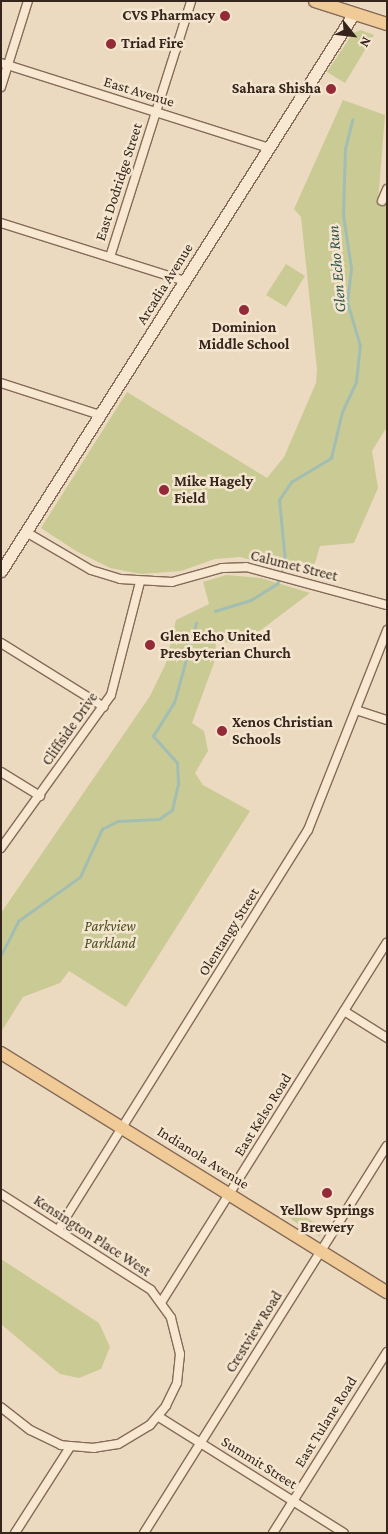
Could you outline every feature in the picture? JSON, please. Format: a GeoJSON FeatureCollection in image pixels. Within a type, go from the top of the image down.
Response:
{"type":"FeatureCollection","features":[{"type":"Feature","properties":{"kind":"main road"},"geometry":{"type":"LineString","coordinates":[[315,1],[387,24]]}},
{"type":"Feature","properties":{"kind":"main road","name":"Indianola Avenue"},"geometry":{"type":"LineString","coordinates":[[1,1053],[387,1292]]}},
{"type":"Feature","properties":{"kind":"street"},"geometry":{"type":"LineString","coordinates":[[1,87],[5,64],[28,1]]}},
{"type":"Feature","properties":{"kind":"street","name":"East Dodridge Street"},"geometry":{"type":"LineString","coordinates":[[110,257],[191,1]]}},
{"type":"Feature","properties":{"kind":"street","name":"Arcadia Avenue"},"geometry":{"type":"LineString","coordinates":[[1,571],[354,14]]}},
{"type":"Feature","properties":{"kind":"street","name":"East Avenue"},"geometry":{"type":"LineString","coordinates":[[5,64],[269,148]]}},
{"type":"Feature","properties":{"kind":"street"},"geometry":{"type":"LineString","coordinates":[[382,201],[387,189]]}},
{"type":"Feature","properties":{"kind":"street"},"geometry":{"type":"LineString","coordinates":[[1,223],[184,281]]}},
{"type":"Feature","properties":{"kind":"street"},"geometry":{"type":"LineString","coordinates":[[1,383],[100,414]]}},
{"type":"Feature","properties":{"kind":"street","name":"Calumet Street"},"geometry":{"type":"LineString","coordinates":[[26,532],[91,570],[140,582],[172,582],[233,566],[317,586],[387,606]]}},
{"type":"Feature","properties":{"kind":"street","name":"Cliffside Drive"},"geometry":{"type":"LineString","coordinates":[[1,848],[104,707],[116,682],[140,582]]}},
{"type":"Feature","properties":{"kind":"street","name":"Olentangy Street"},"geometry":{"type":"LineString","coordinates":[[58,1230],[299,846],[387,630]]}},
{"type":"Feature","properties":{"kind":"street"},"geometry":{"type":"LineString","coordinates":[[1,643],[104,707]]}},
{"type":"Feature","properties":{"kind":"street"},"geometry":{"type":"LineString","coordinates":[[356,710],[387,720]]}},
{"type":"Feature","properties":{"kind":"street"},"geometry":{"type":"LineString","coordinates":[[1,772],[40,796]]}},
{"type":"Feature","properties":{"kind":"street","name":"East Kelso Road"},"geometry":{"type":"LineString","coordinates":[[162,1301],[387,943]]}},
{"type":"Feature","properties":{"kind":"street"},"geometry":{"type":"LineString","coordinates":[[344,1011],[387,1038]]}},
{"type":"Feature","properties":{"kind":"street","name":"Crestview Road"},"geometry":{"type":"LineString","coordinates":[[144,1533],[387,1146]]}},
{"type":"Feature","properties":{"kind":"street","name":"Kensington Place West"},"geometry":{"type":"LineString","coordinates":[[1,1194],[138,1280],[162,1301],[178,1335],[180,1367],[172,1396],[159,1416]]}},
{"type":"Feature","properties":{"kind":"street","name":"East Tulane Road"},"geometry":{"type":"LineString","coordinates":[[273,1533],[387,1352]]}},
{"type":"Feature","properties":{"kind":"street"},"geometry":{"type":"LineString","coordinates":[[1,1407],[35,1433],[70,1447],[118,1444],[159,1416]]}},
{"type":"Feature","properties":{"kind":"street","name":"Summit Street"},"geometry":{"type":"LineString","coordinates":[[159,1416],[344,1533]]}},
{"type":"Feature","properties":{"kind":"street"},"geometry":{"type":"LineString","coordinates":[[15,1533],[70,1447]]}},
{"type":"Feature","properties":{"kind":"green space"},"geometry":{"type":"Polygon","coordinates":[[[361,30],[374,35],[345,83],[327,72],[353,33],[361,30]]]}},
{"type":"Feature","properties":{"kind":"green space"},"geometry":{"type":"Polygon","coordinates":[[[343,100],[385,115],[378,202],[387,205],[387,427],[372,451],[378,488],[354,543],[320,546],[311,576],[240,557],[215,559],[181,571],[141,574],[110,568],[76,551],[41,528],[127,392],[267,478],[284,457],[316,383],[317,370],[301,217],[294,209],[343,100]]]}},
{"type":"Feature","properties":{"kind":"green space"},"geometry":{"type":"Polygon","coordinates":[[[286,264],[305,276],[286,307],[266,295],[286,264]]]}},
{"type":"Feature","properties":{"kind":"green space","name":"Parkview Parkland"},"geometry":{"type":"Polygon","coordinates":[[[226,575],[261,578],[310,593],[261,630],[232,644],[219,640],[216,643],[214,663],[192,723],[204,731],[208,751],[195,773],[203,785],[250,811],[126,1007],[69,971],[60,983],[23,997],[1,1032],[1,913],[150,696],[166,663],[176,620],[209,604],[203,582],[226,575]]]}},
{"type":"Feature","properties":{"kind":"green space"},"geometry":{"type":"Polygon","coordinates":[[[291,1207],[324,1229],[319,1237],[286,1216],[291,1207]]]}},
{"type":"Feature","properties":{"kind":"green space"},"geometry":{"type":"Polygon","coordinates":[[[1,1259],[99,1323],[110,1347],[101,1369],[79,1378],[60,1374],[1,1324],[1,1259]]]}},
{"type":"Feature","properties":{"kind":"waterway","name":"Glen Echo Run"},"geometry":{"type":"LineString","coordinates":[[215,611],[251,600],[277,584],[285,562],[279,500],[291,482],[331,458],[342,412],[356,382],[360,346],[347,302],[351,268],[343,215],[345,149],[352,120]]}},
{"type":"Feature","properties":{"kind":"waterway","name":"Glen Echo Run"},"geometry":{"type":"LineString","coordinates":[[1,955],[18,921],[80,877],[102,829],[118,821],[159,819],[172,810],[178,783],[177,763],[153,736],[174,703],[196,623]]}},
{"type":"Feature","properties":{"kind":"place","name":"CVS Pharmacy"},"geometry":{"type":"Point","coordinates":[225,16]}},
{"type":"Feature","properties":{"kind":"place","name":"Triad Fire"},"geometry":{"type":"Point","coordinates":[111,44]}},
{"type":"Feature","properties":{"kind":"place","name":"Sahara Shisha"},"geometry":{"type":"Point","coordinates":[331,89]}},
{"type":"Feature","properties":{"kind":"place","name":"Dominion Middle School"},"geometry":{"type":"Point","coordinates":[244,310]}},
{"type":"Feature","properties":{"kind":"place","name":"Mike Hagely Field"},"geometry":{"type":"Point","coordinates":[164,490]}},
{"type":"Feature","properties":{"kind":"place","name":"Glen Echo United Presbyterian Church"},"geometry":{"type":"Point","coordinates":[150,645]}},
{"type":"Feature","properties":{"kind":"place","name":"Xenos Christian Schools"},"geometry":{"type":"Point","coordinates":[222,731]}},
{"type":"Feature","properties":{"kind":"place","name":"Yellow Springs Brewery"},"geometry":{"type":"Point","coordinates":[327,1193]}}]}
